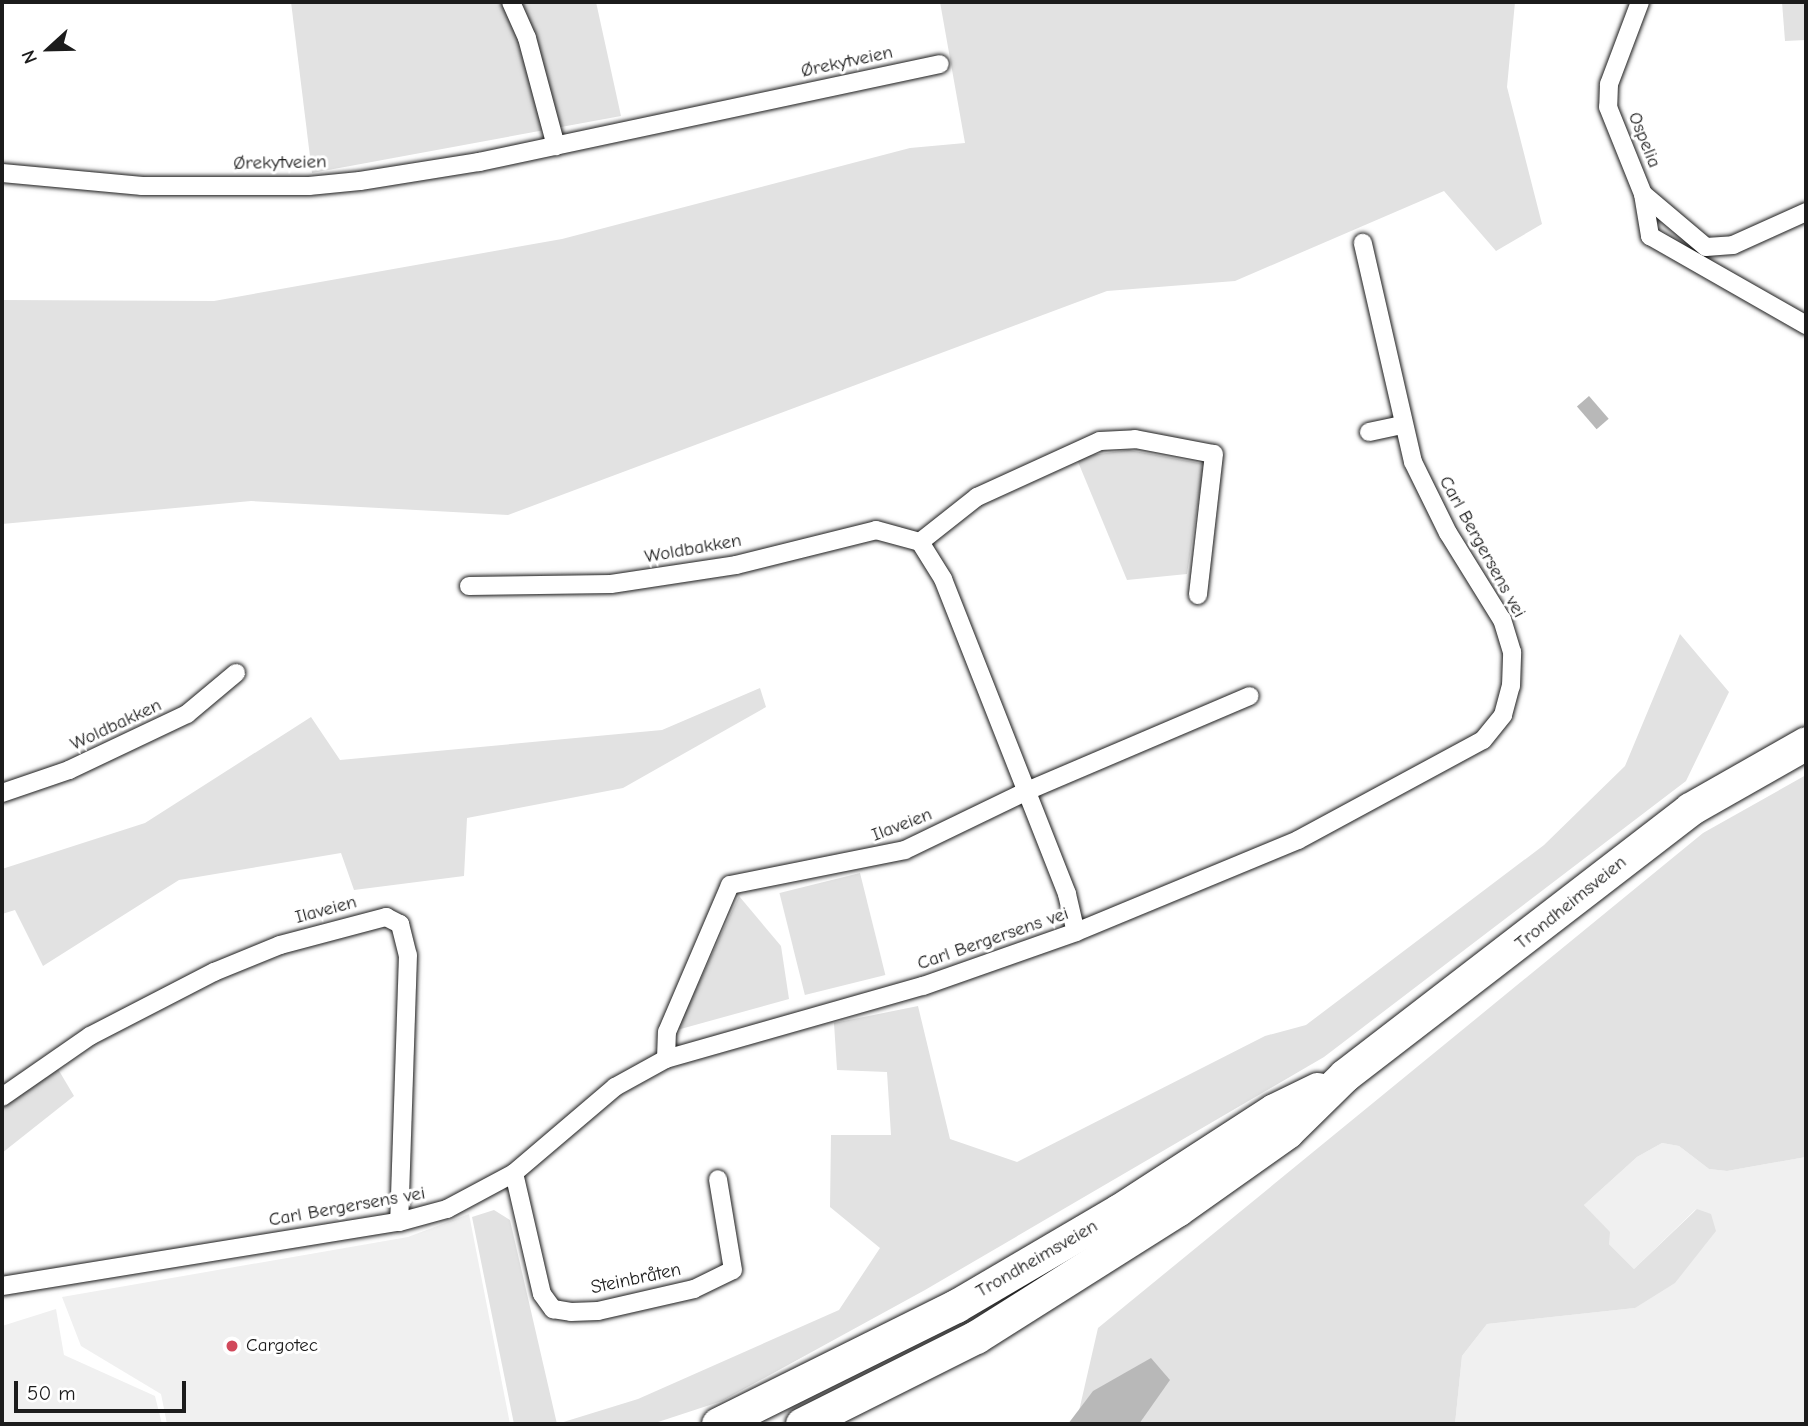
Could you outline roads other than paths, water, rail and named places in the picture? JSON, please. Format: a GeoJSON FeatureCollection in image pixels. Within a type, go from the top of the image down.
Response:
{"type":"FeatureCollection","features":[{"type":"Feature","properties":{"kind":"highway","name":"Trondheimsveien"},"geometry":{"type":"LineString","coordinates":[[802,1424],[930,1363],[1075,1277],[1287,1132],[1345,1075],[1690,809],[1806,743]]}},
{"type":"Feature","properties":{"kind":"highway","name":"Trondheimsveien"},"geometry":{"type":"LineString","coordinates":[[718,1424],[956,1306],[1118,1211],[1274,1110],[1345,1075]]}},
{"type":"Feature","properties":{"kind":"street"},"geometry":{"type":"LineString","coordinates":[[511,2],[527,38],[556,146]]}},
{"type":"Feature","properties":{"kind":"street","name":"Ospelia"},"geometry":{"type":"LineString","coordinates":[[1640,2],[1609,84],[1608,107],[1643,194],[1706,247],[1733,245],[1806,212]]}},
{"type":"Feature","properties":{"kind":"street","name":"Ørekytveien"},"geometry":{"type":"LineString","coordinates":[[2,173],[142,186],[309,186],[415,174],[940,64]]}},
{"type":"Feature","properties":{"kind":"street"},"geometry":{"type":"LineString","coordinates":[[1643,194],[1650,236],[1806,325]]}},
{"type":"Feature","properties":{"kind":"street","name":"Carl Bergersens vei"},"geometry":{"type":"LineString","coordinates":[[2,1286],[399,1222],[446,1209],[514,1173],[615,1087],[666,1059],[923,986],[1076,932],[1310,834],[1462,754],[1483,740],[1503,715],[1511,686],[1512,652],[1502,620],[1427,495],[1401,425],[1384,327],[1363,243]]}},
{"type":"Feature","properties":{"kind":"street"},"geometry":{"type":"LineString","coordinates":[[1369,432],[1401,425]]}},
{"type":"Feature","properties":{"kind":"street"},"geometry":{"type":"LineString","coordinates":[[1076,932],[1067,894],[943,579],[920,542],[977,497],[1100,441],[1135,439],[1214,454],[1198,595]]}},
{"type":"Feature","properties":{"kind":"street","name":"Woldbakken"},"geometry":{"type":"LineString","coordinates":[[469,586],[611,584],[736,565],[876,530],[920,542]]}},
{"type":"Feature","properties":{"kind":"street","name":"Woldbakken"},"geometry":{"type":"LineString","coordinates":[[2,793],[69,770],[187,714],[236,673]]}},
{"type":"Feature","properties":{"kind":"street","name":"Ilaveien"},"geometry":{"type":"LineString","coordinates":[[666,1059],[667,1032],[730,885],[905,850],[1027,790],[1250,696]]}},
{"type":"Feature","properties":{"kind":"street","name":"Ilaveien"},"geometry":{"type":"LineString","coordinates":[[2,1097],[90,1036],[214,972],[280,944],[386,917],[400,924],[408,955],[399,1222]]}},
{"type":"Feature","properties":{"kind":"street","name":"Steinbråten"},"geometry":{"type":"LineString","coordinates":[[514,1173],[542,1294],[553,1308],[570,1312],[598,1311],[694,1289],[733,1270],[718,1179]]}},
{"type":"Feature","properties":{"kind":"place","name":"Cargotec"},"geometry":{"type":"Point","coordinates":[232,1346]}}]}
